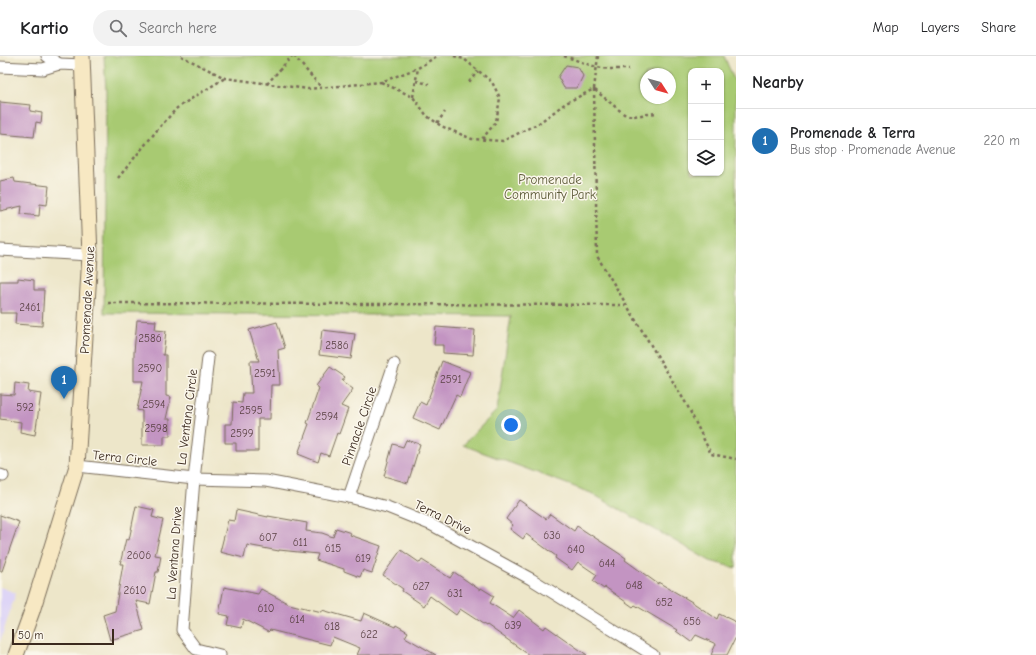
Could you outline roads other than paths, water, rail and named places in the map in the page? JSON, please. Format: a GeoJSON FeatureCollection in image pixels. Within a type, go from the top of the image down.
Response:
{"type":"FeatureCollection","features":[{"type":"Feature","properties":{"kind":"main road","name":"Promenade Avenue"},"geometry":{"type":"LineString","coordinates":[[16,655],[32,611],[77,466],[90,255],[83,60]]}},
{"type":"Feature","properties":{"kind":"street"},"geometry":{"type":"LineString","coordinates":[[47,56],[59,64]]}},
{"type":"Feature","properties":{"kind":"street"},"geometry":{"type":"LineString","coordinates":[[0,67],[43,69],[59,64],[83,60]]}},
{"type":"Feature","properties":{"kind":"street"},"geometry":{"type":"LineString","coordinates":[[0,250],[90,255]]}},
{"type":"Feature","properties":{"kind":"street","name":"La Ventana Circle"},"geometry":{"type":"LineString","coordinates":[[194,479],[208,358]]}},
{"type":"Feature","properties":{"kind":"street","name":"Pinnacle Circle"},"geometry":{"type":"LineString","coordinates":[[349,497],[394,364]]}},
{"type":"Feature","properties":{"kind":"street","name":"Terra Circle"},"geometry":{"type":"LineString","coordinates":[[77,466],[194,479]]}},
{"type":"Feature","properties":{"kind":"street","name":"Terra Drive"},"geometry":{"type":"LineString","coordinates":[[194,479],[266,481],[349,497],[387,507],[432,525],[531,579],[653,655]]}},
{"type":"Feature","properties":{"kind":"street","name":"La Ventana Drive"},"geometry":{"type":"LineString","coordinates":[[194,479],[182,630],[196,649],[220,655]]}},
{"type":"Feature","properties":{"kind":"place","name":"Promenade & Terra"},"geometry":{"type":"Point","coordinates":[64,399]}},
{"type":"Feature","properties":{"kind":"park label","name":"Promenade Community Park"},"geometry":{"type":"Point","coordinates":[550,186]}}]}
